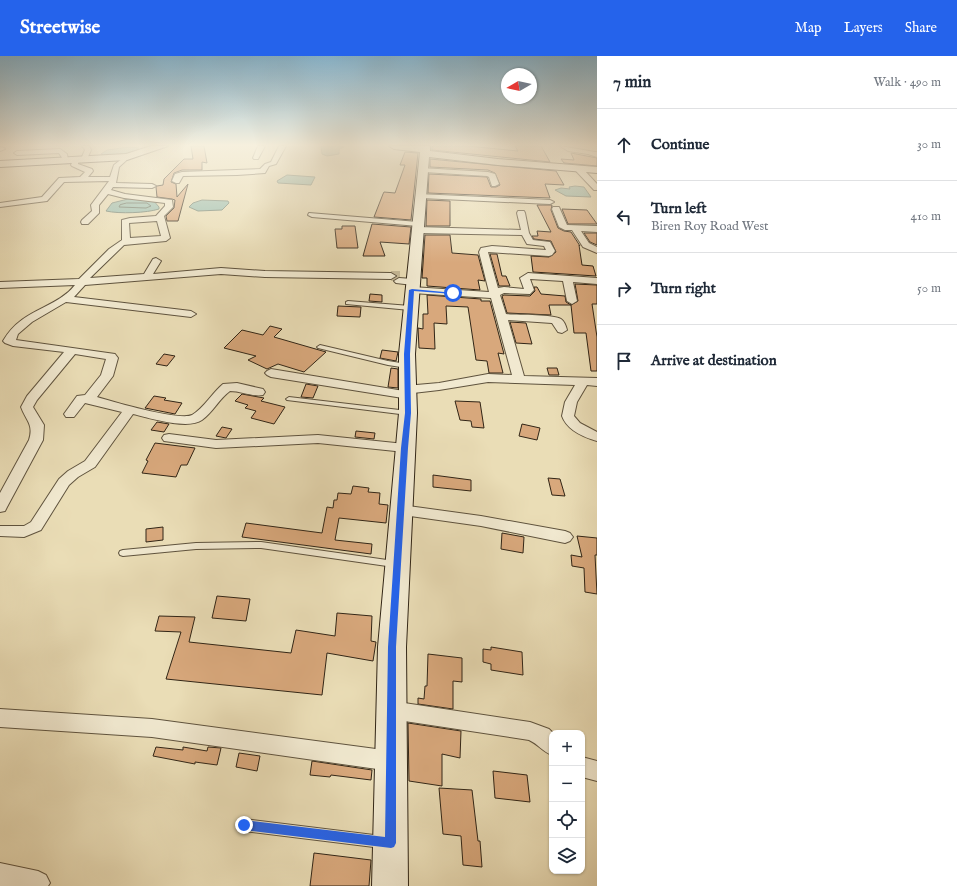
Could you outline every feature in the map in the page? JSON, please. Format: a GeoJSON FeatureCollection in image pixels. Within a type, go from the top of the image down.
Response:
{"type":"FeatureCollection","features":[{"type":"Feature","properties":{"kind":"main road"},"geometry":{"type":"LineString","coordinates":[[390,886],[392,647],[408,391],[404,284],[418,227],[422,185]]}},
{"type":"Feature","properties":{"kind":"street"},"geometry":{"type":"LineString","coordinates":[[0,205],[44,199],[48,197],[58,185]]}},
{"type":"Feature","properties":{"kind":"street"},"geometry":{"type":"LineString","coordinates":[[111,185],[152,186]]}},
{"type":"Feature","properties":{"kind":"street"},"geometry":{"type":"LineString","coordinates":[[5,341],[29,319],[43,309],[65,299],[119,245],[126,241],[166,238],[160,218],[161,214],[169,207],[169,202],[124,196],[111,185]]}},
{"type":"Feature","properties":{"kind":"street"},"geometry":{"type":"LineString","coordinates":[[85,222],[96,211],[94,205],[111,185]]}},
{"type":"Feature","properties":{"kind":"street"},"geometry":{"type":"LineString","coordinates":[[421,196],[550,202]]}},
{"type":"Feature","properties":{"kind":"street"},"geometry":{"type":"LineString","coordinates":[[556,209],[562,225],[569,228],[597,229]]}},
{"type":"Feature","properties":{"kind":"street"},"geometry":{"type":"LineString","coordinates":[[519,380],[503,317],[483,252],[484,250],[492,249],[544,253],[549,253],[551,251],[547,244],[530,242],[525,233],[521,213]]}},
{"type":"Feature","properties":{"kind":"street"},"geometry":{"type":"LineString","coordinates":[[312,215],[418,227],[525,233]]}},
{"type":"Feature","properties":{"kind":"street"},"geometry":{"type":"LineString","coordinates":[[126,241],[125,222],[130,220],[160,218]]}},
{"type":"Feature","properties":{"kind":"street"},"geometry":{"type":"LineString","coordinates":[[575,228],[584,242],[597,250]]}},
{"type":"Feature","properties":{"kind":"street"},"geometry":{"type":"LineString","coordinates":[[148,277],[149,271],[156,261]]}},
{"type":"Feature","properties":{"kind":"street"},"geometry":{"type":"LineString","coordinates":[[0,285],[81,284],[221,271],[404,284],[488,295],[496,294],[499,291],[504,290],[527,292],[529,290],[525,278],[528,276],[597,281]]}},
{"type":"Feature","properties":{"kind":"street"},"geometry":{"type":"LineString","coordinates":[[0,290],[223,275],[272,279],[404,284]]}},
{"type":"Feature","properties":{"kind":"street"},"geometry":{"type":"LineString","coordinates":[[567,278],[572,301]]}},
{"type":"Feature","properties":{"kind":"street"},"geometry":{"type":"LineString","coordinates":[[65,299],[191,314]]}},
{"type":"Feature","properties":{"kind":"street"},"geometry":{"type":"LineString","coordinates":[[503,317],[554,320],[558,322],[562,330]]}},
{"type":"Feature","properties":{"kind":"street"},"geometry":{"type":"LineString","coordinates":[[5,341],[107,355],[112,358],[107,376],[89,399]]}},
{"type":"Feature","properties":{"kind":"street"},"geometry":{"type":"LineString","coordinates":[[0,507],[4,492],[36,440],[39,432],[37,424],[29,414],[27,407],[31,399],[72,350]]}},
{"type":"Feature","properties":{"kind":"street"},"geometry":{"type":"LineString","coordinates":[[271,373],[408,391],[434,389],[488,378],[597,382]]}},
{"type":"Feature","properties":{"kind":"street"},"geometry":{"type":"LineString","coordinates":[[583,382],[566,411],[568,418],[573,425],[582,431],[597,437]]}},
{"type":"Feature","properties":{"kind":"street"},"geometry":{"type":"LineString","coordinates":[[70,414],[81,399],[89,399],[130,409],[189,420],[198,416],[227,387],[237,387],[259,392]]}},
{"type":"Feature","properties":{"kind":"street"},"geometry":{"type":"LineString","coordinates":[[0,531],[25,531],[36,526],[68,478],[90,464],[130,409]]}},
{"type":"Feature","properties":{"kind":"street"},"geometry":{"type":"LineString","coordinates":[[169,438],[216,444],[318,439],[405,448]]}},
{"type":"Feature","properties":{"kind":"street"},"geometry":{"type":"LineString","coordinates":[[401,510],[480,521],[565,537]]}},
{"type":"Feature","properties":{"kind":"street"},"geometry":{"type":"LineString","coordinates":[[391,710],[530,731],[542,736],[549,743]]}},
{"type":"Feature","properties":{"kind":"street"},"geometry":{"type":"LineString","coordinates":[[2,722],[152,728],[391,761]]}},
{"type":"Feature","properties":{"kind":"street"},"geometry":{"type":"LineString","coordinates":[[585,768],[597,770]]}},
{"type":"Feature","properties":{"kind":"street"},"geometry":{"type":"LineString","coordinates":[[0,875],[38,883]]}},
{"type":"Feature","properties":{"kind":"lane"},"geometry":{"type":"LineString","coordinates":[[348,303],[404,284]]}},
{"type":"Feature","properties":{"kind":"lane"},"geometry":{"type":"LineString","coordinates":[[320,347],[388,364],[408,391]]}},
{"type":"Feature","properties":{"kind":"lane"},"geometry":{"type":"LineString","coordinates":[[289,399],[408,391]]}},
{"type":"Feature","properties":{"kind":"lane"},"geometry":{"type":"LineString","coordinates":[[123,553],[196,546],[261,545],[398,565]]}},
{"type":"Feature","properties":{"kind":"lane"},"geometry":{"type":"LineString","coordinates":[[244,825],[391,843]]}},
{"type":"Feature","properties":{"kind":"water"},"geometry":{"type":"Polygon","coordinates":[[[569,187],[584,187],[591,197],[566,196],[555,190],[561,188],[570,189],[569,187]]]}},
{"type":"Feature","properties":{"kind":"water"},"geometry":{"type":"Polygon","coordinates":[[[128,199],[153,200],[159,209],[133,213],[106,211],[112,203],[128,199]]]}},
{"type":"Feature","properties":{"kind":"water"},"geometry":{"type":"Polygon","coordinates":[[[202,200],[228,201],[229,203],[222,210],[198,211],[189,207],[193,203],[202,200]]]}},
{"type":"Feature","properties":{"kind":"building"},"geometry":{"type":"Polygon","coordinates":[[[163,185],[176,185],[177,197],[188,185],[178,221],[167,221],[166,216],[174,208],[175,200],[157,197],[156,187],[163,185]]]}},
{"type":"Feature","properties":{"kind":"building"},"geometry":{"type":"Polygon","coordinates":[[[398,185],[415,185],[411,220],[374,217],[384,192],[395,193],[398,185]]]}},
{"type":"Feature","properties":{"kind":"building"},"geometry":{"type":"Polygon","coordinates":[[[428,185],[490,185],[491,187],[500,185],[545,185],[550,198],[428,193],[428,185]]]}},
{"type":"Feature","properties":{"kind":"building"},"geometry":{"type":"Polygon","coordinates":[[[427,200],[450,201],[450,226],[426,226],[427,200]]]}},
{"type":"Feature","properties":{"kind":"building"},"geometry":{"type":"Polygon","coordinates":[[[537,205],[552,205],[551,210],[558,228],[571,232],[580,246],[579,245],[582,265],[593,266],[596,276],[533,272],[531,256],[549,257],[556,252],[551,241],[534,239],[532,236],[538,236],[537,231],[551,232],[537,205]]]}},
{"type":"Feature","properties":{"kind":"building"},"geometry":{"type":"Polygon","coordinates":[[[562,209],[587,210],[597,224],[568,224],[562,209]]]}},
{"type":"Feature","properties":{"kind":"building"},"geometry":{"type":"Polygon","coordinates":[[[372,224],[411,227],[409,244],[380,242],[385,256],[363,256],[372,224]]]}},
{"type":"Feature","properties":{"kind":"building"},"geometry":{"type":"Polygon","coordinates":[[[342,226],[355,226],[358,248],[337,248],[335,229],[342,229],[342,226]]]}},
{"type":"Feature","properties":{"kind":"building"},"geometry":{"type":"Polygon","coordinates":[[[584,233],[597,233],[597,245],[590,242],[584,233]]]}},
{"type":"Feature","properties":{"kind":"building"},"geometry":{"type":"Polygon","coordinates":[[[425,235],[450,235],[452,253],[478,255],[485,281],[478,280],[480,290],[427,286],[427,278],[422,278],[425,235]]]}},
{"type":"Feature","properties":{"kind":"building"},"geometry":{"type":"Polygon","coordinates":[[[490,254],[497,254],[502,276],[506,276],[510,286],[499,286],[490,254]]]}},
{"type":"Feature","properties":{"kind":"building"},"geometry":{"type":"Polygon","coordinates":[[[575,284],[597,285],[597,304],[592,304],[597,337],[597,371],[591,371],[586,333],[574,333],[571,305],[578,301],[575,284]]]}},
{"type":"Feature","properties":{"kind":"building"},"geometry":{"type":"Polygon","coordinates":[[[534,287],[537,287],[541,294],[565,296],[566,302],[571,305],[549,305],[551,315],[507,313],[502,296],[530,296],[535,291],[534,287]]]}},
{"type":"Feature","properties":{"kind":"building"},"geometry":{"type":"Polygon","coordinates":[[[370,294],[382,295],[382,302],[369,301],[370,294]]]}},
{"type":"Feature","properties":{"kind":"building"},"geometry":{"type":"Polygon","coordinates":[[[427,295],[490,301],[504,354],[498,353],[503,373],[489,373],[487,361],[476,360],[468,307],[446,306],[447,324],[434,323],[435,349],[419,348],[418,328],[423,329],[423,314],[428,314],[427,295]]]}},
{"type":"Feature","properties":{"kind":"building"},"geometry":{"type":"Polygon","coordinates":[[[338,306],[361,307],[360,317],[337,316],[338,306]]]}},
{"type":"Feature","properties":{"kind":"building"},"geometry":{"type":"Polygon","coordinates":[[[510,322],[526,323],[532,344],[516,343],[510,322]]]}},
{"type":"Feature","properties":{"kind":"building"},"geometry":{"type":"Polygon","coordinates":[[[270,326],[282,329],[274,337],[326,352],[304,372],[278,364],[267,369],[248,360],[256,356],[224,348],[242,330],[263,335],[270,326]]]}},
{"type":"Feature","properties":{"kind":"building"},"geometry":{"type":"Polygon","coordinates":[[[382,350],[398,352],[396,361],[380,358],[382,350]]]}},
{"type":"Feature","properties":{"kind":"building"},"geometry":{"type":"Polygon","coordinates":[[[164,354],[175,356],[167,366],[156,364],[164,354]]]}},
{"type":"Feature","properties":{"kind":"building"},"geometry":{"type":"Polygon","coordinates":[[[391,368],[398,369],[398,388],[388,387],[391,368]]]}},
{"type":"Feature","properties":{"kind":"building"},"geometry":{"type":"Polygon","coordinates":[[[547,368],[557,368],[559,375],[549,375],[547,368]]]}},
{"type":"Feature","properties":{"kind":"building"},"geometry":{"type":"Polygon","coordinates":[[[306,384],[318,386],[313,398],[301,397],[306,384]]]}},
{"type":"Feature","properties":{"kind":"building"},"geometry":{"type":"Polygon","coordinates":[[[242,394],[264,398],[261,401],[285,407],[274,424],[251,418],[256,411],[245,408],[248,405],[235,401],[242,394]]]}},
{"type":"Feature","properties":{"kind":"building"},"geometry":{"type":"Polygon","coordinates":[[[154,396],[166,398],[164,400],[182,403],[175,414],[145,408],[154,396]]]}},
{"type":"Feature","properties":{"kind":"building"},"geometry":{"type":"Polygon","coordinates":[[[455,401],[480,402],[484,428],[472,427],[471,421],[460,420],[455,401]]]}},
{"type":"Feature","properties":{"kind":"building"},"geometry":{"type":"Polygon","coordinates":[[[157,422],[169,424],[164,432],[151,430],[157,422]]]}},
{"type":"Feature","properties":{"kind":"building"},"geometry":{"type":"Polygon","coordinates":[[[522,424],[540,428],[537,440],[519,436],[522,424]]]}},
{"type":"Feature","properties":{"kind":"building"},"geometry":{"type":"Polygon","coordinates":[[[222,427],[232,429],[226,438],[216,436],[222,427]]]}},
{"type":"Feature","properties":{"kind":"building"},"geometry":{"type":"Polygon","coordinates":[[[356,431],[375,433],[374,439],[355,437],[356,431]]]}},
{"type":"Feature","properties":{"kind":"building"},"geometry":{"type":"Polygon","coordinates":[[[155,443],[195,448],[187,465],[181,465],[176,477],[142,473],[148,461],[146,460],[155,443]]]}},
{"type":"Feature","properties":{"kind":"building"},"geometry":{"type":"Polygon","coordinates":[[[433,475],[471,480],[471,491],[433,487],[433,475]]]}},
{"type":"Feature","properties":{"kind":"building"},"geometry":{"type":"Polygon","coordinates":[[[548,478],[560,479],[565,496],[552,495],[548,478]]]}},
{"type":"Feature","properties":{"kind":"building"},"geometry":{"type":"Polygon","coordinates":[[[353,486],[369,488],[368,492],[380,493],[379,504],[388,505],[386,523],[339,518],[335,540],[372,544],[371,554],[242,537],[246,523],[322,533],[327,507],[333,508],[334,500],[337,500],[338,493],[351,494],[353,486]]]}},
{"type":"Feature","properties":{"kind":"building"},"geometry":{"type":"Polygon","coordinates":[[[163,527],[163,540],[146,542],[146,529],[163,527]]]}},
{"type":"Feature","properties":{"kind":"building"},"geometry":{"type":"Polygon","coordinates":[[[502,533],[524,537],[523,553],[501,549],[502,533]]]}},
{"type":"Feature","properties":{"kind":"building"},"geometry":{"type":"Polygon","coordinates":[[[577,536],[597,538],[597,555],[595,555],[597,594],[585,592],[584,568],[572,566],[571,555],[582,557],[577,536]]]}},
{"type":"Feature","properties":{"kind":"building"},"geometry":{"type":"Polygon","coordinates":[[[217,596],[250,599],[246,621],[212,618],[217,596]]]}},
{"type":"Feature","properties":{"kind":"building"},"geometry":{"type":"Polygon","coordinates":[[[337,613],[372,616],[371,641],[376,642],[373,661],[327,653],[322,695],[166,679],[181,632],[155,631],[159,616],[195,617],[189,642],[291,653],[296,630],[335,636],[337,613]]]}},
{"type":"Feature","properties":{"kind":"building"},"geometry":{"type":"Polygon","coordinates":[[[491,647],[522,652],[523,675],[491,670],[491,664],[483,662],[483,649],[491,650],[491,647]]]}},
{"type":"Feature","properties":{"kind":"building"},"geometry":{"type":"Polygon","coordinates":[[[428,654],[462,658],[462,682],[453,681],[453,709],[418,704],[418,698],[424,699],[425,686],[427,686],[428,654]]]}},
{"type":"Feature","properties":{"kind":"building"},"geometry":{"type":"Polygon","coordinates":[[[408,723],[461,731],[460,758],[442,754],[442,786],[409,781],[408,723]]]}},
{"type":"Feature","properties":{"kind":"building"},"geometry":{"type":"Polygon","coordinates":[[[156,747],[183,750],[183,747],[207,751],[208,747],[221,748],[217,765],[195,762],[195,764],[153,756],[156,747]]]}},
{"type":"Feature","properties":{"kind":"building"},"geometry":{"type":"Polygon","coordinates":[[[239,753],[260,756],[257,771],[236,767],[239,753]]]}},
{"type":"Feature","properties":{"kind":"building"},"geometry":{"type":"Polygon","coordinates":[[[312,761],[372,770],[371,780],[331,775],[330,777],[310,775],[312,761]]]}},
{"type":"Feature","properties":{"kind":"building"},"geometry":{"type":"Polygon","coordinates":[[[493,771],[527,775],[530,802],[495,798],[493,771]]]}},
{"type":"Feature","properties":{"kind":"building"},"geometry":{"type":"Polygon","coordinates":[[[439,788],[472,790],[478,841],[480,841],[482,867],[463,865],[461,836],[443,834],[439,788]]]}},
{"type":"Feature","properties":{"kind":"building"},"geometry":{"type":"Polygon","coordinates":[[[314,853],[371,860],[369,886],[310,886],[314,853]]]}},
{"type":"Feature","properties":{"kind":"tunnel"},"geometry":{"type":"LineString","coordinates":[[391,276],[400,276]]}},
{"type":"Feature","properties":{"kind":"route"},"geometry":{"type":"LineString","coordinates":[[244,825],[391,843],[392,647],[409,396],[407,354],[412,290],[453,293]]}}]}
